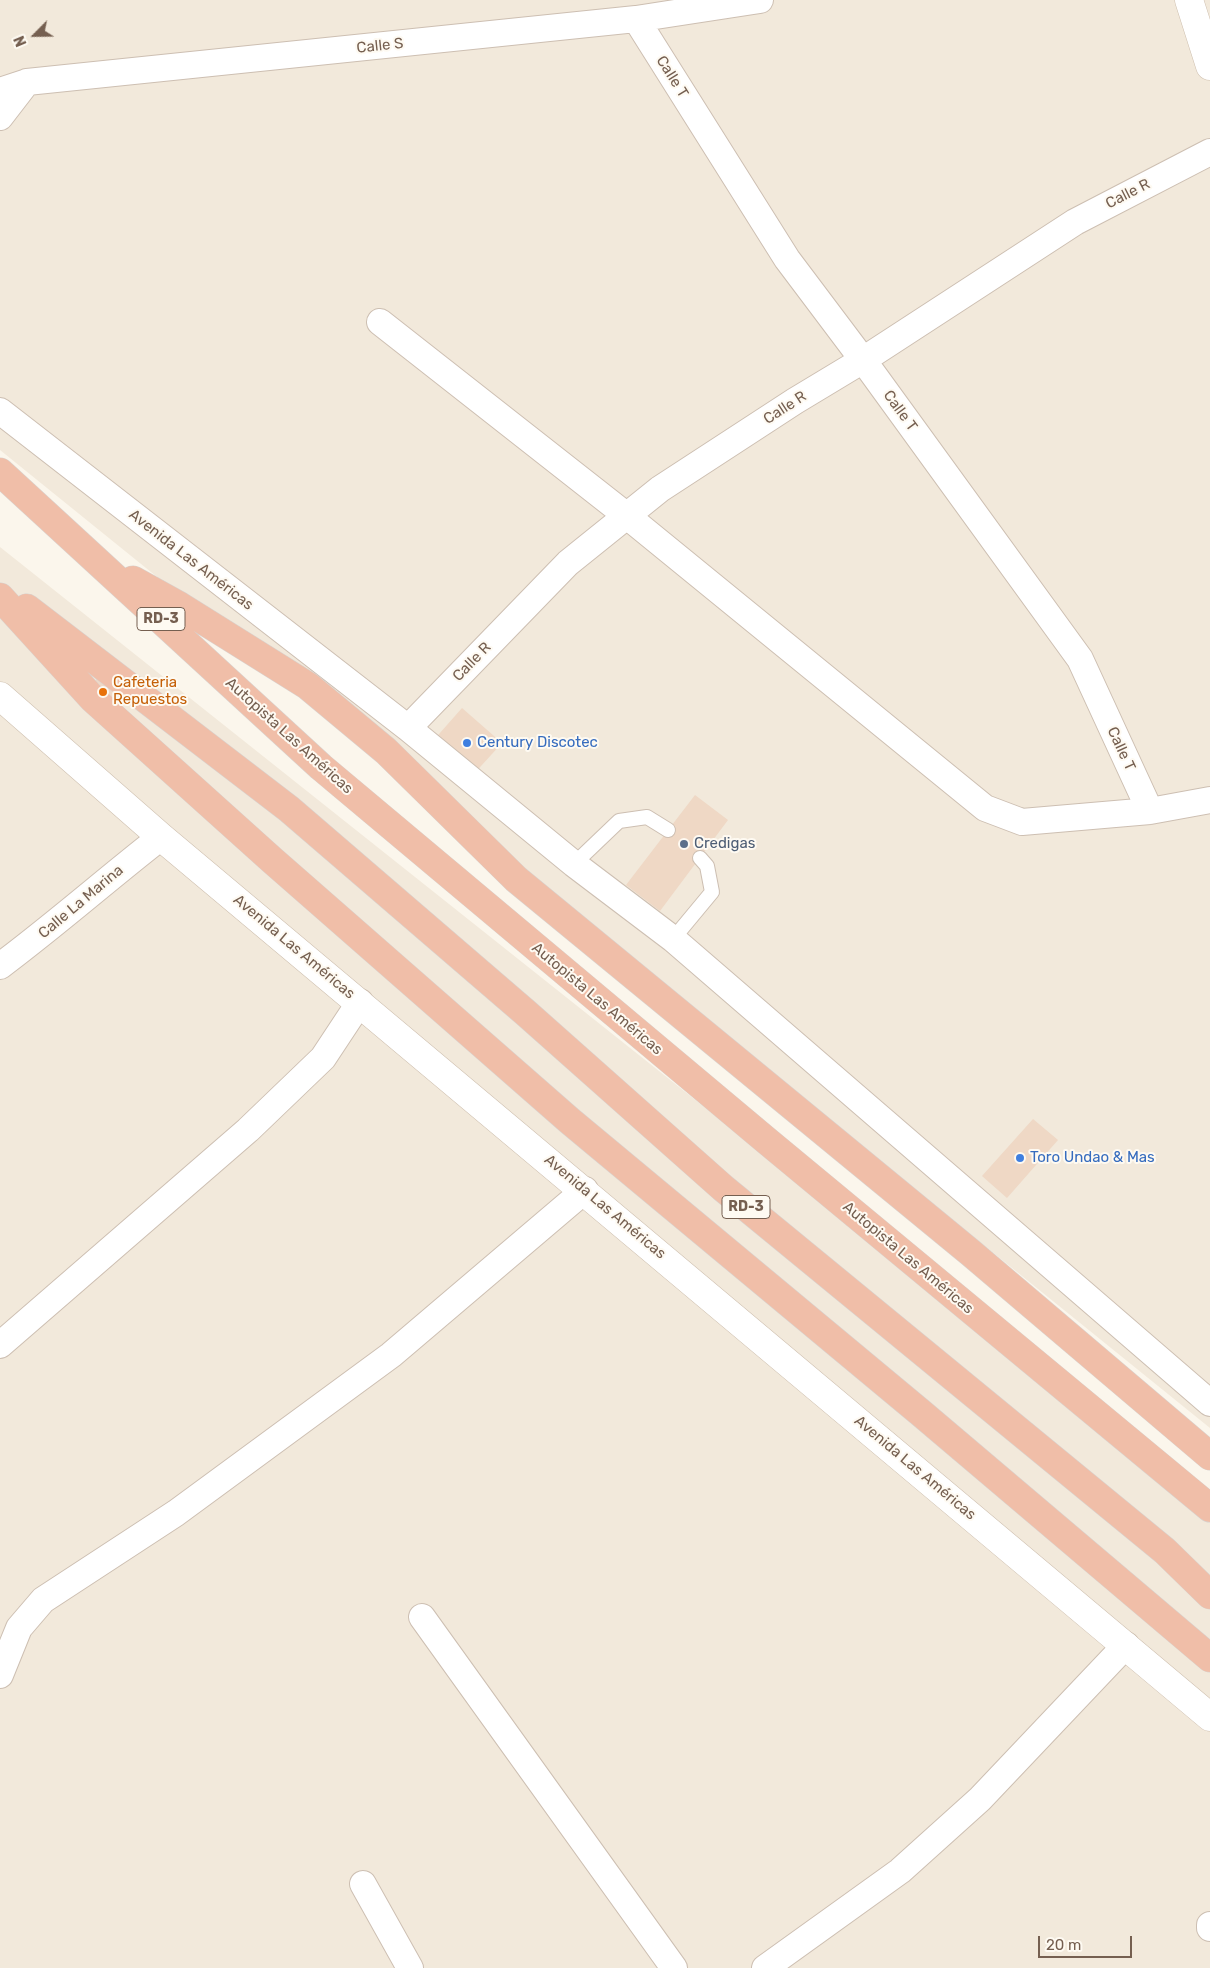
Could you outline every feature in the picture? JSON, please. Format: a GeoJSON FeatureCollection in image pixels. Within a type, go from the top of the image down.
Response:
{"type":"FeatureCollection","features":[{"type":"Feature","properties":{"kind":"highway","name":"Autopista Las Américas"},"geometry":{"type":"LineString","coordinates":[[0,472],[321,767],[1210,1508]]}},
{"type":"Feature","properties":{"kind":"highway"},"geometry":{"type":"LineString","coordinates":[[94,558],[180,606],[308,686],[386,750],[516,879],[956,1241],[1210,1456]]}},
{"type":"Feature","properties":{"kind":"highway","name":"RD-3"},"geometry":{"type":"LineString","coordinates":[[0,587],[289,809],[526,1013],[723,1188],[1166,1551],[1210,1595]]}},
{"type":"Feature","properties":{"kind":"highway"},"geometry":{"type":"LineString","coordinates":[[0,596],[92,698],[272,860],[570,1122],[1210,1658]]}},
{"type":"Feature","properties":{"kind":"street","name":"Calle S"},"geometry":{"type":"LineString","coordinates":[[0,91],[27,82],[636,19],[760,0]]}},
{"type":"Feature","properties":{"kind":"street"},"geometry":{"type":"LineString","coordinates":[[1189,0],[1210,66]]}},
{"type":"Feature","properties":{"kind":"street","name":"Calle T"},"geometry":{"type":"LineString","coordinates":[[636,19],[787,260],[863,360],[1080,659],[1150,811]]}},
{"type":"Feature","properties":{"kind":"street"},"geometry":{"type":"LineString","coordinates":[[0,117],[27,82]]}},
{"type":"Feature","properties":{"kind":"street","name":"Calle R"},"geometry":{"type":"LineString","coordinates":[[408,728],[568,563],[660,490],[795,401],[863,360],[1075,222],[1210,152]]}},
{"type":"Feature","properties":{"kind":"street"},"geometry":{"type":"LineString","coordinates":[[380,322],[627,516],[985,808],[1022,822],[1150,811],[1210,800]]}},
{"type":"Feature","properties":{"kind":"street","name":"Avenida Las Américas"},"geometry":{"type":"LineString","coordinates":[[0,411],[408,728],[574,864],[673,939],[1210,1403]]}},
{"type":"Feature","properties":{"kind":"street","name":"Avenida Las Américas"},"geometry":{"type":"LineString","coordinates":[[0,696],[161,836],[585,1190],[1210,1717]]}},
{"type":"Feature","properties":{"kind":"street","name":"Calle La Marina"},"geometry":{"type":"LineString","coordinates":[[0,966],[35,940],[161,836]]}},
{"type":"Feature","properties":{"kind":"street"},"geometry":{"type":"LineString","coordinates":[[0,1345],[255,1123],[323,1058],[360,1002]]}},
{"type":"Feature","properties":{"kind":"street"},"geometry":{"type":"LineString","coordinates":[[0,1675],[19,1628],[43,1600],[176,1512],[391,1356],[585,1190]]}},
{"type":"Feature","properties":{"kind":"street"},"geometry":{"type":"LineString","coordinates":[[422,1617],[674,1968]]}},
{"type":"Feature","properties":{"kind":"street"},"geometry":{"type":"LineString","coordinates":[[765,1968],[900,1871],[980,1798],[1126,1645]]}},
{"type":"Feature","properties":{"kind":"street"},"geometry":{"type":"LineString","coordinates":[[362,1884],[410,1968]]}},
{"type":"Feature","properties":{"kind":"lane"},"geometry":{"type":"LineString","coordinates":[[574,864],[619,821],[647,817],[668,830]]}},
{"type":"Feature","properties":{"kind":"lane"},"geometry":{"type":"LineString","coordinates":[[673,939],[712,892],[707,866],[700,858]]}},
{"type":"Feature","properties":{"kind":"shaded area"},"geometry":{"type":"Polygon","coordinates":[[[0,0],[1210,0],[1210,1428],[0,450],[0,0]]]}},
{"type":"Feature","properties":{"kind":"shaded area"},"geometry":{"type":"Polygon","coordinates":[[[0,547],[1113,1432],[1210,1518],[1210,1968],[0,1968],[0,547]]]}},
{"type":"Feature","properties":{"kind":"building","name":"Cafeteria Repuestos"},"geometry":{"type":"Polygon","coordinates":[[[99,676],[120,693],[108,708],[87,691],[99,676]]]}},
{"type":"Feature","properties":{"kind":"building","name":"Century Discotec"},"geometry":{"type":"Polygon","coordinates":[[[462,708],[502,743],[471,777],[432,742],[462,708]]]}},
{"type":"Feature","properties":{"kind":"building","name":"Credigas"},"geometry":{"type":"Polygon","coordinates":[[[695,795],[728,820],[660,911],[626,885],[695,795]]]}},
{"type":"Feature","properties":{"kind":"building","name":"Toro Undao & Mas"},"geometry":{"type":"Polygon","coordinates":[[[1033,1119],[1058,1140],[1007,1198],[982,1176],[1033,1119]]]}},
{"type":"Feature","properties":{"kind":"place","name":"Cafeteria Repuestos"},"geometry":{"type":"Point","coordinates":[103,692]}},
{"type":"Feature","properties":{"kind":"place","name":"Century Discotec"},"geometry":{"type":"Point","coordinates":[467,743]}},
{"type":"Feature","properties":{"kind":"place","name":"Credigas"},"geometry":{"type":"Point","coordinates":[684,844]}},
{"type":"Feature","properties":{"kind":"place","name":"Toro Undao & Mas"},"geometry":{"type":"Point","coordinates":[1020,1158]}}]}
